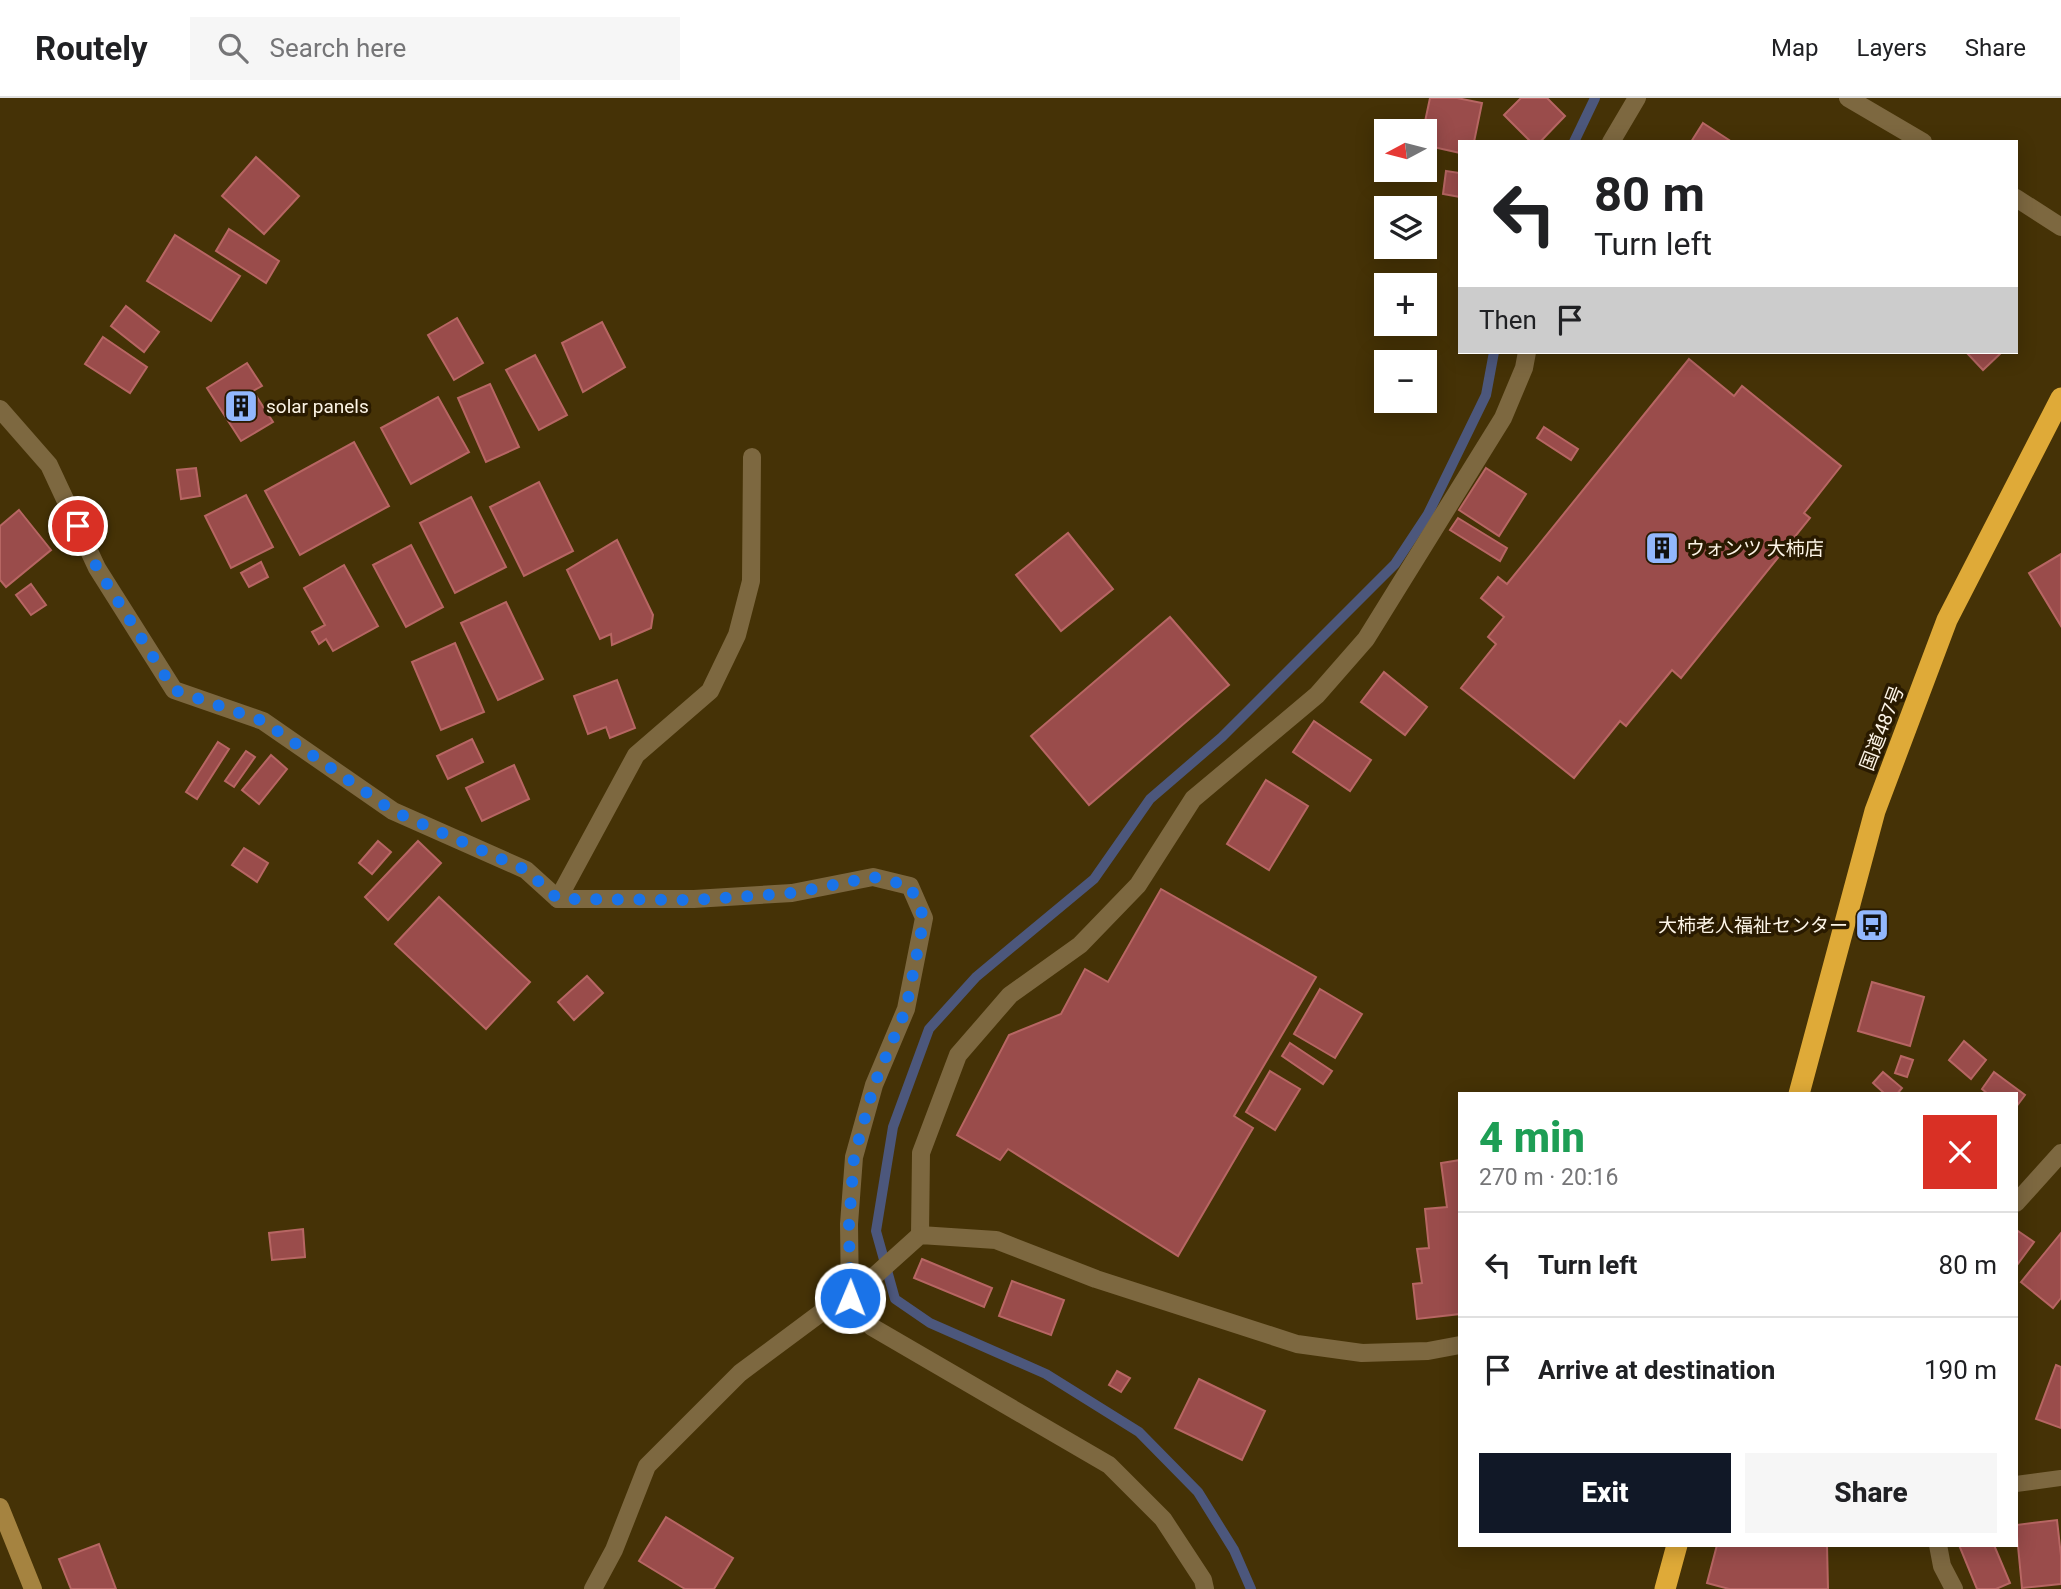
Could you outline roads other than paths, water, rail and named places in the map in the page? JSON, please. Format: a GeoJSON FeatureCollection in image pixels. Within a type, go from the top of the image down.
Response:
{"type":"FeatureCollection","features":[{"type":"Feature","properties":{"kind":"highway","name":"国道487号"},"geometry":{"type":"LineString","coordinates":[[1800,1092],[1880,798],[1947,620],[2061,398]]}},
{"type":"Feature","properties":{"kind":"highway"},"geometry":{"type":"LineString","coordinates":[[1665,1589],[1676,1547]]}},
{"type":"Feature","properties":{"kind":"main road"},"geometry":{"type":"LineString","coordinates":[[0,1507],[33,1589]]}},
{"type":"Feature","properties":{"kind":"street"},"geometry":{"type":"LineString","coordinates":[[1612,140],[1637,98]]}},
{"type":"Feature","properties":{"kind":"street"},"geometry":{"type":"LineString","coordinates":[[1848,98],[1920,140]]}},
{"type":"Feature","properties":{"kind":"street"},"geometry":{"type":"LineString","coordinates":[[2018,199],[2061,227]]}},
{"type":"Feature","properties":{"kind":"street"},"geometry":{"type":"LineString","coordinates":[[920,1235],[921,1153],[958,1055],[1010,995],[1080,945],[1138,885],[1193,799],[1317,695],[1366,639],[1503,418],[1524,368],[1527,354]]}},
{"type":"Feature","properties":{"kind":"street"},"geometry":{"type":"LineString","coordinates":[[0,409],[49,465],[97,568],[174,690],[263,721],[393,811],[526,870],[558,899],[694,900],[792,893],[873,877],[910,886],[924,918],[906,1009],[874,1085],[854,1157],[849,1224],[850,1298],[872,1327],[1109,1465],[1163,1519],[1203,1580],[1205,1589]]}},
{"type":"Feature","properties":{"kind":"street"},"geometry":{"type":"LineString","coordinates":[[558,899],[636,755],[710,691],[737,635],[751,581],[752,457]]}},
{"type":"Feature","properties":{"kind":"street"},"geometry":{"type":"LineString","coordinates":[[2018,1201],[2061,1153]]}},
{"type":"Feature","properties":{"kind":"street"},"geometry":{"type":"LineString","coordinates":[[593,1589],[614,1550],[647,1466],[740,1373],[830,1306],[850,1298],[920,1235],[996,1240],[1096,1279],[1297,1344],[1362,1353],[1428,1351],[1458,1345]]}},
{"type":"Feature","properties":{"kind":"street"},"geometry":{"type":"LineString","coordinates":[[1938,1547],[1942,1566],[1954,1589]]}},
{"type":"Feature","properties":{"kind":"lane"},"geometry":{"type":"LineString","coordinates":[[2018,1484],[2061,1478]]}},
{"type":"Feature","properties":{"kind":"waterway"},"geometry":{"type":"LineString","coordinates":[[1575,140],[1595,98]]}},
{"type":"Feature","properties":{"kind":"waterway"},"geometry":{"type":"LineString","coordinates":[[1251,1589],[1234,1550],[1198,1492],[1139,1432],[1046,1374],[930,1323],[895,1299],[876,1231],[893,1127],[929,1029],[976,977],[1094,879],[1150,799],[1222,737],[1395,564],[1428,514],[1486,395],[1494,354]]}},
{"type":"Feature","properties":{"kind":"place","name":"solar panels"},"geometry":{"type":"Point","coordinates":[241,406]}},
{"type":"Feature","properties":{"kind":"place","name":"ウォンツ 大柿店"},"geometry":{"type":"Point","coordinates":[1662,548]}},
{"type":"Feature","properties":{"kind":"place","name":"大柿老人福祉センター"},"geometry":{"type":"Point","coordinates":[1872,925]}}]}
